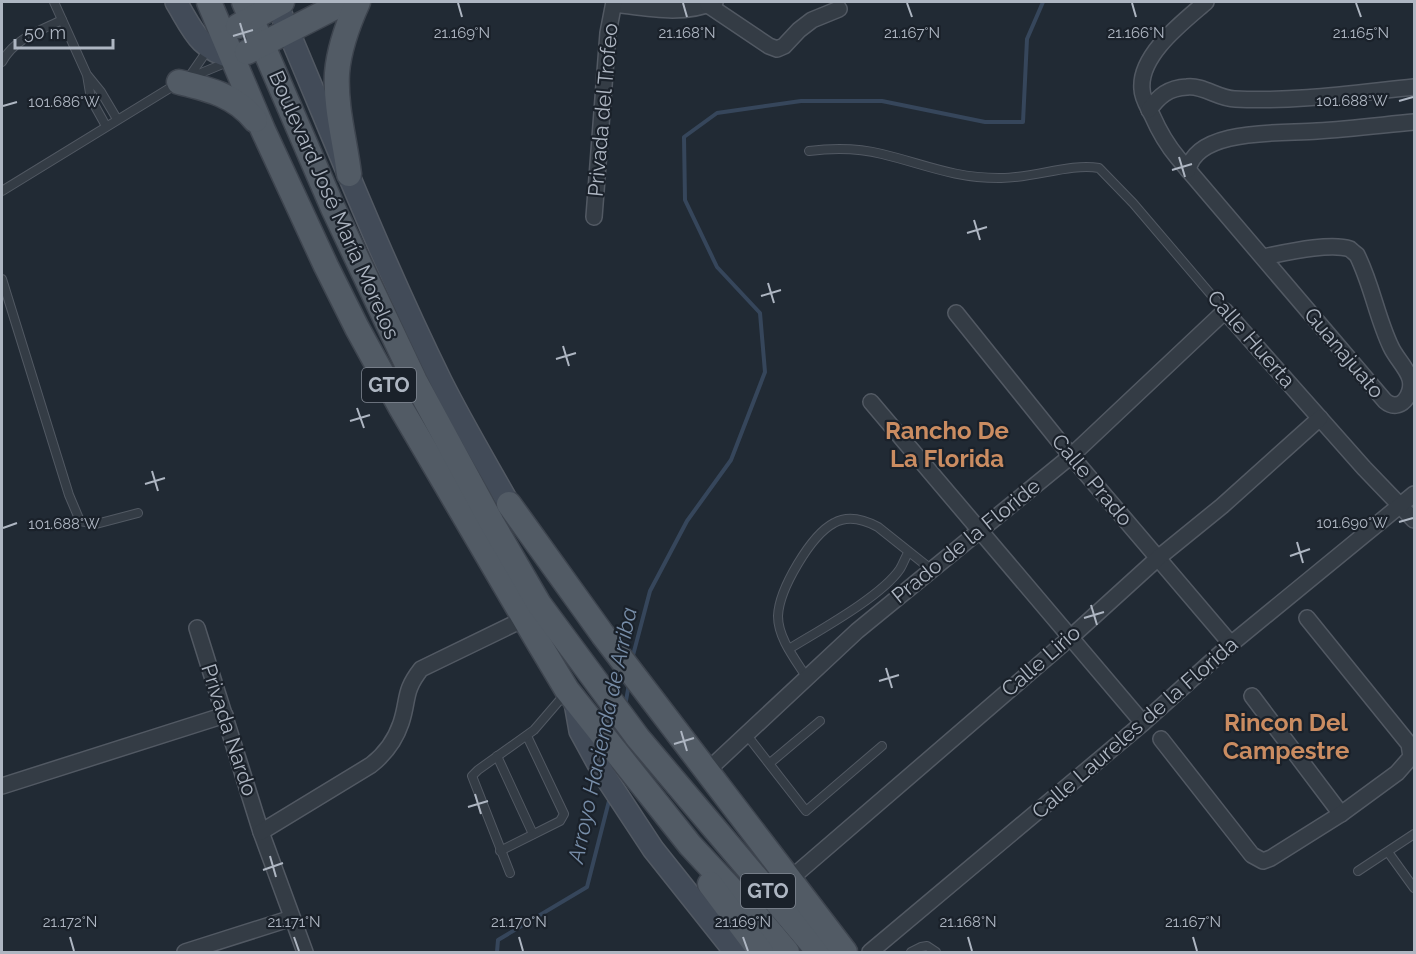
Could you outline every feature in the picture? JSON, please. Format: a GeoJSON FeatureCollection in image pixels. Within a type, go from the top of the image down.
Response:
{"type":"FeatureCollection","features":[{"type":"Feature","properties":{"kind":"main road","name":"GTO"},"geometry":{"type":"LineString","coordinates":[[209,2],[216,42],[234,58]]}},
{"type":"Feature","properties":{"kind":"main road"},"geometry":{"type":"LineString","coordinates":[[216,42],[247,10],[279,2]]}},
{"type":"Feature","properties":{"kind":"main road"},"geometry":{"type":"LineString","coordinates":[[234,58],[289,30],[351,7]]}},
{"type":"Feature","properties":{"kind":"main road"},"geometry":{"type":"LineString","coordinates":[[349,174],[339,111],[337,73],[351,7]]}},
{"type":"Feature","properties":{"kind":"main road","name":"GTO"},"geometry":{"type":"LineString","coordinates":[[247,10],[262,45]]}},
{"type":"Feature","properties":{"kind":"main road","name":"Boulevard José María Morelos"},"geometry":{"type":"LineString","coordinates":[[262,45],[333,208],[415,381],[530,589],[569,647],[638,738],[819,952]]}},
{"type":"Feature","properties":{"kind":"main road","name":"Boulevard José María Morelos"},"geometry":{"type":"LineString","coordinates":[[234,58],[263,130],[357,328],[524,619],[570,693],[690,845],[787,952]]}},
{"type":"Feature","properties":{"kind":"main road"},"geometry":{"type":"LineString","coordinates":[[183,80],[228,97],[242,106],[263,130]]}},
{"type":"Feature","properties":{"kind":"main road"},"geometry":{"type":"LineString","coordinates":[[509,504],[530,589]]}},
{"type":"Feature","properties":{"kind":"main road"},"geometry":{"type":"LineString","coordinates":[[509,504],[603,635],[845,952]]}},
{"type":"Feature","properties":{"kind":"main road"},"geometry":{"type":"LineString","coordinates":[[690,845],[705,877],[761,952]]}},
{"type":"Feature","properties":{"kind":"street"},"geometry":{"type":"LineString","coordinates":[[176,2],[191,26],[216,42]]}},
{"type":"Feature","properties":{"kind":"street","name":"Boulevard José María Morelos"},"geometry":{"type":"LineString","coordinates":[[279,2],[349,174],[441,380],[509,504]]}},
{"type":"Feature","properties":{"kind":"street","name":"Guanajuato"},"geometry":{"type":"LineString","coordinates":[[1206,2],[1165,40],[1147,64],[1142,77],[1142,89],[1149,110],[1165,141],[1188,170],[1384,402],[1388,405],[1396,405],[1407,399],[1410,394],[1410,380],[1391,348],[1357,255],[1350,249],[1328,248],[1263,257]]}},
{"type":"Feature","properties":{"kind":"street","name":"Privada del Trofeo"},"geometry":{"type":"LineString","coordinates":[[594,217],[608,33],[614,3],[678,9],[711,3]]}},
{"type":"Feature","properties":{"kind":"street"},"geometry":{"type":"LineString","coordinates":[[711,3],[769,46],[777,49],[784,46],[812,20],[839,9]]}},
{"type":"Feature","properties":{"kind":"street"},"geometry":{"type":"LineString","coordinates":[[1149,110],[1160,95],[1186,87],[1196,88],[1223,98],[1252,100],[1414,87]]}},
{"type":"Feature","properties":{"kind":"street"},"geometry":{"type":"LineString","coordinates":[[1188,170],[1190,162],[1202,150],[1220,141],[1240,136],[1316,132],[1414,122]]}},
{"type":"Feature","properties":{"kind":"street","name":"Calle Huerta"},"geometry":{"type":"LineString","coordinates":[[1225,311],[1414,520]]}},
{"type":"Feature","properties":{"kind":"street","name":"Prado de la Floride"},"geometry":{"type":"LineString","coordinates":[[707,771],[857,631],[1071,456],[1225,311]]}},
{"type":"Feature","properties":{"kind":"street","name":"Calle Prado"},"geometry":{"type":"LineString","coordinates":[[956,313],[1071,456],[1231,644]]}},
{"type":"Feature","properties":{"kind":"street"},"geometry":{"type":"LineString","coordinates":[[871,402],[1143,723]]}},
{"type":"Feature","properties":{"kind":"street","name":"Calle Lirio"},"geometry":{"type":"LineString","coordinates":[[789,880],[1071,637],[1158,558],[1222,506],[1320,418]]}},
{"type":"Feature","properties":{"kind":"street","name":"Calle Laureles de la Florida"},"geometry":{"type":"LineString","coordinates":[[870,952],[1143,723],[1231,644],[1414,494]]}},
{"type":"Feature","properties":{"kind":"street"},"geometry":{"type":"LineString","coordinates":[[1161,739],[1252,855],[1258,860],[1265,861],[1341,814],[1412,762],[1412,745],[1307,618]]}},
{"type":"Feature","properties":{"kind":"street"},"geometry":{"type":"LineString","coordinates":[[261,832],[322,796],[385,754],[402,722],[407,692],[412,680],[421,669],[429,663],[524,619]]}},
{"type":"Feature","properties":{"kind":"street","name":"Privada Nardo"},"geometry":{"type":"LineString","coordinates":[[197,628],[261,832],[305,952]]}},
{"type":"Feature","properties":{"kind":"street","name":"Boulevard José María Morelos"},"geometry":{"type":"LineString","coordinates":[[570,693],[580,731],[603,773],[653,849],[735,952]]}},
{"type":"Feature","properties":{"kind":"street"},"geometry":{"type":"LineString","coordinates":[[1252,696],[1341,814]]}},
{"type":"Feature","properties":{"kind":"street"},"geometry":{"type":"LineString","coordinates":[[2,786],[225,715]]}},
{"type":"Feature","properties":{"kind":"street"},"geometry":{"type":"LineString","coordinates":[[185,952],[292,918]]}},
{"type":"Feature","properties":{"kind":"lane"},"geometry":{"type":"LineString","coordinates":[[54,2],[87,75],[91,99],[106,126]]}},
{"type":"Feature","properties":{"kind":"lane"},"geometry":{"type":"LineString","coordinates":[[2,62],[6,54],[20,40],[62,20]]}},
{"type":"Feature","properties":{"kind":"lane"},"geometry":{"type":"LineString","coordinates":[[183,80],[216,42]]}},
{"type":"Feature","properties":{"kind":"lane"},"geometry":{"type":"LineString","coordinates":[[2,191],[183,80],[234,58]]}},
{"type":"Feature","properties":{"kind":"lane"},"geometry":{"type":"LineString","coordinates":[[87,75],[101,92],[117,119]]}},
{"type":"Feature","properties":{"kind":"lane","name":"Calle Huerta"},"geometry":{"type":"LineString","coordinates":[[809,151],[845,149],[882,154],[928,168],[975,177],[1016,178],[1092,166],[1103,170],[1225,311]]}},
{"type":"Feature","properties":{"kind":"lane"},"geometry":{"type":"LineString","coordinates":[[2,279],[69,495],[80,521],[96,524],[138,513]]}},
{"type":"Feature","properties":{"kind":"lane"},"geometry":{"type":"LineString","coordinates":[[807,678],[789,649],[779,623],[779,607],[796,568],[823,531],[834,522],[844,519],[860,520],[878,527],[932,570]]}},
{"type":"Feature","properties":{"kind":"lane"},"geometry":{"type":"LineString","coordinates":[[789,649],[861,603],[891,579],[908,553]]}},
{"type":"Feature","properties":{"kind":"lane"},"geometry":{"type":"LineString","coordinates":[[510,873],[472,776],[527,736],[570,693]]}},
{"type":"Feature","properties":{"kind":"lane"},"geometry":{"type":"LineString","coordinates":[[770,763],[820,721]]}},
{"type":"Feature","properties":{"kind":"lane"},"geometry":{"type":"LineString","coordinates":[[746,734],[806,811],[882,746]]}},
{"type":"Feature","properties":{"kind":"lane"},"geometry":{"type":"LineString","coordinates":[[500,851],[560,821],[564,814],[527,736]]}},
{"type":"Feature","properties":{"kind":"lane"},"geometry":{"type":"LineString","coordinates":[[497,756],[533,834]]}},
{"type":"Feature","properties":{"kind":"lane"},"geometry":{"type":"LineString","coordinates":[[1358,871],[1414,834]]}},
{"type":"Feature","properties":{"kind":"lane"},"geometry":{"type":"LineString","coordinates":[[1388,852],[1414,888]]}},
{"type":"Feature","properties":{"kind":"lane"},"geometry":{"type":"LineString","coordinates":[[911,952],[927,946],[936,952]]}},
{"type":"Feature","properties":{"kind":"waterway","name":"Arroyo Hacienda de Arriba"},"geometry":{"type":"LineString","coordinates":[[632,659],[650,591],[687,521],[731,460],[765,372],[760,313],[717,267],[685,200],[684,137],[717,113],[801,101],[882,101],[985,122],[1023,122],[1027,39],[1043,2]]}},
{"type":"Feature","properties":{"kind":"waterway","name":"Arroyo Hacienda de Arriba"},"geometry":{"type":"LineString","coordinates":[[625,706],[629,684]]}},
{"type":"Feature","properties":{"kind":"waterway","name":"Arroyo Hacienda de Arriba"},"geometry":{"type":"LineString","coordinates":[[497,952],[498,940],[587,887],[610,797]]}},
{"type":"Feature","properties":{"kind":"district","name":"Rancho De La Florida"},"geometry":{"type":"Point","coordinates":[947,445]}},
{"type":"Feature","properties":{"kind":"district","name":"Rincon Del Campestre"},"geometry":{"type":"Point","coordinates":[1286,737]}}]}
